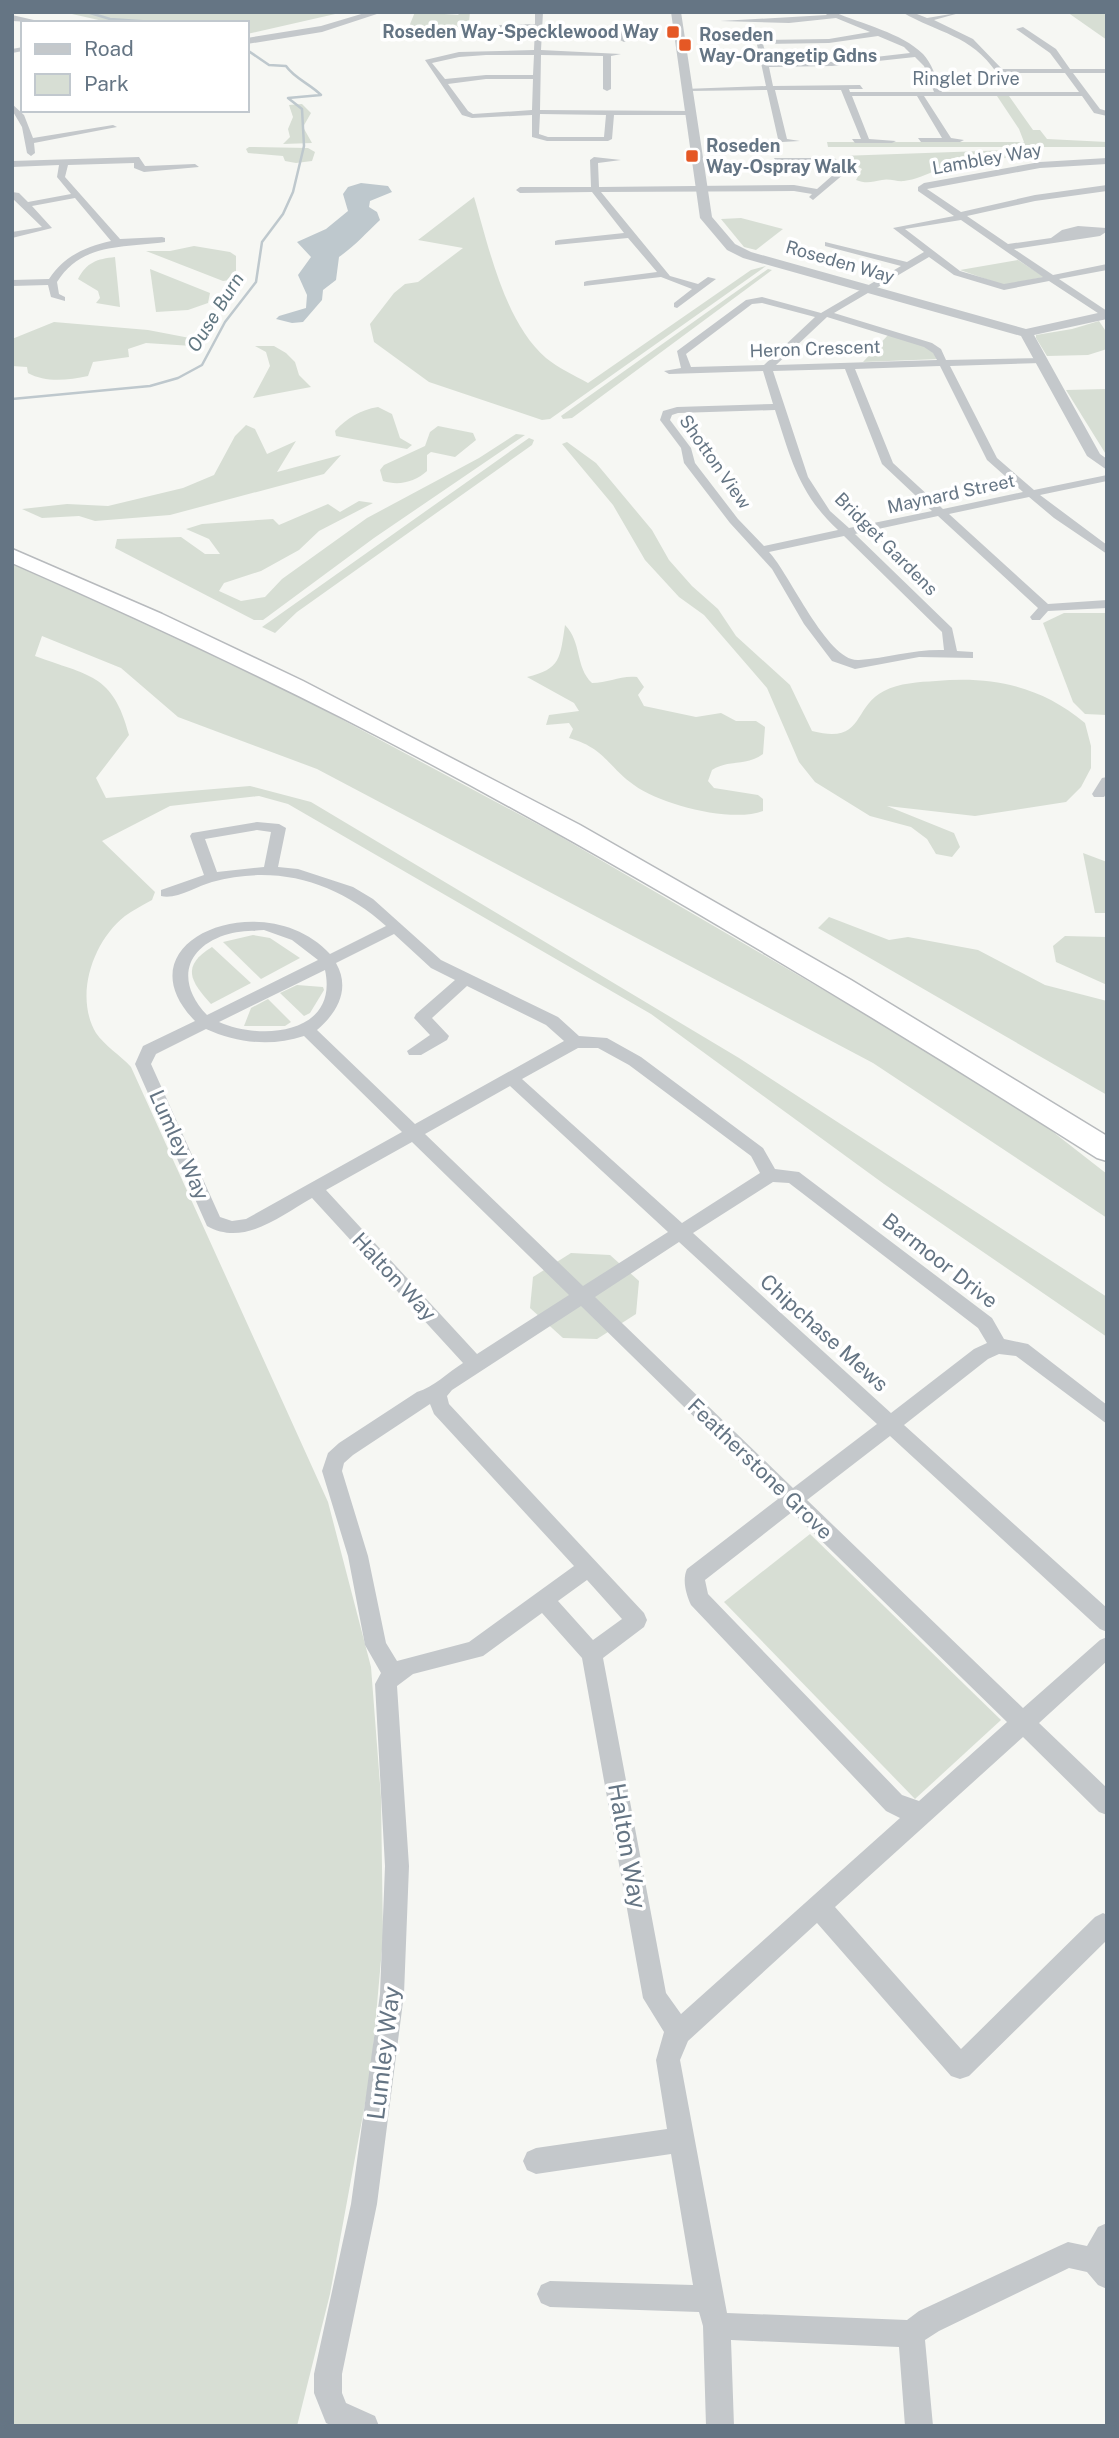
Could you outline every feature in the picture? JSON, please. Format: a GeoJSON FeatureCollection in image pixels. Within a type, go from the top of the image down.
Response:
{"type":"FeatureCollection","features":[{"type":"Feature","properties":{"kind":"highway"},"geometry":{"type":"LineString","coordinates":[[12,540],[279,660],[531,788],[808,944],[1107,1126]]}},
{"type":"Feature","properties":{"kind":"highway"},"geometry":{"type":"LineString","coordinates":[[12,555],[262,669],[514,799],[768,942],[1107,1150]]}},
{"type":"Feature","properties":{"kind":"street"},"geometry":{"type":"LineString","coordinates":[[248,41],[322,30],[379,12]]}},
{"type":"Feature","properties":{"kind":"street"},"geometry":{"type":"LineString","coordinates":[[474,26],[475,12]]}},
{"type":"Feature","properties":{"kind":"street"},"geometry":{"type":"LineString","coordinates":[[539,12],[537,137],[596,140],[610,137],[610,113]]}},
{"type":"Feature","properties":{"kind":"street","name":"Roseden Way"},"geometry":{"type":"LineString","coordinates":[[676,12],[709,223],[737,252],[1026,333]]}},
{"type":"Feature","properties":{"kind":"street"},"geometry":{"type":"LineString","coordinates":[[827,12],[892,38],[919,54],[928,65],[939,94]]}},
{"type":"Feature","properties":{"kind":"street","name":"Ringlet Drive"},"geometry":{"type":"LineString","coordinates":[[905,12],[974,42],[1000,71],[1107,71]]}},
{"type":"Feature","properties":{"kind":"street"},"geometry":{"type":"LineString","coordinates":[[927,20],[960,12]]}},
{"type":"Feature","properties":{"kind":"street"},"geometry":{"type":"LineString","coordinates":[[724,21],[753,16],[836,16]]}},
{"type":"Feature","properties":{"kind":"street"},"geometry":{"type":"LineString","coordinates":[[1007,31],[1034,25]]}},
{"type":"Feature","properties":{"kind":"street"},"geometry":{"type":"LineString","coordinates":[[459,26],[538,26]]}},
{"type":"Feature","properties":{"kind":"street"},"geometry":{"type":"LineString","coordinates":[[622,27],[624,40]]}},
{"type":"Feature","properties":{"kind":"street"},"geometry":{"type":"LineString","coordinates":[[1020,29],[1053,51],[1097,111],[1107,114]]}},
{"type":"Feature","properties":{"kind":"street"},"geometry":{"type":"LineString","coordinates":[[783,141],[759,42],[829,41],[880,33]]}},
{"type":"Feature","properties":{"kind":"street"},"geometry":{"type":"LineString","coordinates":[[617,54],[477,53],[429,59],[428,62],[468,115],[691,113]]}},
{"type":"Feature","properties":{"kind":"street"},"geometry":{"type":"LineString","coordinates":[[607,54],[607,89]]}},
{"type":"Feature","properties":{"kind":"street"},"geometry":{"type":"LineString","coordinates":[[764,65],[832,64],[919,54]]}},
{"type":"Feature","properties":{"kind":"street"},"geometry":{"type":"LineString","coordinates":[[442,82],[486,77],[537,77]]}},
{"type":"Feature","properties":{"kind":"street"},"geometry":{"type":"LineString","coordinates":[[596,89],[621,89]]}},
{"type":"Feature","properties":{"kind":"street","name":"Ringlet Drive"},"geometry":{"type":"LineString","coordinates":[[688,89],[846,91],[873,94],[1084,94]]}},
{"type":"Feature","properties":{"kind":"street"},"geometry":{"type":"LineString","coordinates":[[846,91],[866,141]]}},
{"type":"Feature","properties":{"kind":"street"},"geometry":{"type":"LineString","coordinates":[[919,94],[948,140]]}},
{"type":"Feature","properties":{"kind":"street"},"geometry":{"type":"LineString","coordinates":[[17,106],[31,141],[29,164]]}},
{"type":"Feature","properties":{"kind":"street"},"geometry":{"type":"LineString","coordinates":[[31,141],[113,127]]}},
{"type":"Feature","properties":{"kind":"street"},"geometry":{"type":"LineString","coordinates":[[920,140],[960,141]]}},
{"type":"Feature","properties":{"kind":"street"},"geometry":{"type":"LineString","coordinates":[[764,141],[796,141]]}},
{"type":"Feature","properties":{"kind":"street"},"geometry":{"type":"LineString","coordinates":[[855,141],[891,141]]}},
{"type":"Feature","properties":{"kind":"street"},"geometry":{"type":"LineString","coordinates":[[141,148],[137,166],[144,169],[185,165],[195,167]]}},
{"type":"Feature","properties":{"kind":"street"},"geometry":{"type":"LineString","coordinates":[[12,164],[139,160]]}},
{"type":"Feature","properties":{"kind":"street"},"geometry":{"type":"LineString","coordinates":[[617,160],[594,160],[595,189],[664,274],[675,282],[700,288]]}},
{"type":"Feature","properties":{"kind":"street"},"geometry":{"type":"LineString","coordinates":[[520,191],[794,188],[815,194],[846,172],[847,168],[834,161],[798,163],[777,160]]}},
{"type":"Feature","properties":{"kind":"street","name":"Lambley Way"},"geometry":{"type":"LineString","coordinates":[[961,216],[922,187],[1040,165],[1107,161]]}},
{"type":"Feature","properties":{"kind":"street"},"geometry":{"type":"LineString","coordinates":[[65,163],[61,177],[118,243]]}},
{"type":"Feature","properties":{"kind":"street"},"geometry":{"type":"LineString","coordinates":[[1067,164],[1107,188]]}},
{"type":"Feature","properties":{"kind":"street"},"geometry":{"type":"LineString","coordinates":[[1107,188],[1035,198],[897,228],[965,277],[1004,287],[1107,267]]}},
{"type":"Feature","properties":{"kind":"street"},"geometry":{"type":"LineString","coordinates":[[12,195],[16,195],[48,228],[12,235]]}},
{"type":"Feature","properties":{"kind":"street"},"geometry":{"type":"LineString","coordinates":[[25,205],[77,195]]}},
{"type":"Feature","properties":{"kind":"street"},"geometry":{"type":"LineString","coordinates":[[961,216],[1107,315]]}},
{"type":"Feature","properties":{"kind":"street"},"geometry":{"type":"LineString","coordinates":[[1006,247],[1055,238],[1078,237],[1105,230]]}},
{"type":"Feature","properties":{"kind":"street"},"geometry":{"type":"LineString","coordinates":[[558,243],[630,235]]}},
{"type":"Feature","properties":{"kind":"street"},"geometry":{"type":"LineString","coordinates":[[838,238],[824,246],[909,265]]}},
{"type":"Feature","properties":{"kind":"street"},"geometry":{"type":"LineString","coordinates":[[62,299],[54,295],[52,282],[61,269],[77,256],[118,243],[162,240]]}},
{"type":"Feature","properties":{"kind":"street"},"geometry":{"type":"LineString","coordinates":[[767,368],[825,316],[929,253]]}},
{"type":"Feature","properties":{"kind":"street"},"geometry":{"type":"LineString","coordinates":[[595,296],[585,281],[664,274]]}},
{"type":"Feature","properties":{"kind":"street"},"geometry":{"type":"LineString","coordinates":[[677,305],[711,279]]}},
{"type":"Feature","properties":{"kind":"street"},"geometry":{"type":"LineString","coordinates":[[12,283],[52,282]]}},
{"type":"Feature","properties":{"kind":"street","name":"Heron Crescent"},"geometry":{"type":"LineString","coordinates":[[687,371],[681,353],[749,302],[762,300],[928,345],[937,351],[943,363]]}},
{"type":"Feature","properties":{"kind":"street"},"geometry":{"type":"LineString","coordinates":[[1107,315],[1026,333],[1094,456],[1107,466]]}},
{"type":"Feature","properties":{"kind":"street","name":"Heron Crescent"},"geometry":{"type":"LineString","coordinates":[[669,372],[1041,360]]}},
{"type":"Feature","properties":{"kind":"street"},"geometry":{"type":"LineString","coordinates":[[943,363],[992,460],[1107,551]]}},
{"type":"Feature","properties":{"kind":"street"},"geometry":{"type":"LineString","coordinates":[[849,366],[888,464],[942,513],[1041,612],[1107,604]]}},
{"type":"Feature","properties":{"kind":"street","name":"Bridget Gardens"},"geometry":{"type":"LineString","coordinates":[[767,368],[802,477],[826,513],[948,631],[951,654]]}},
{"type":"Feature","properties":{"kind":"street","name":"Shotton View"},"geometry":{"type":"LineString","coordinates":[[760,550],[690,463],[686,448],[664,420],[667,413],[677,410],[779,407]]}},
{"type":"Feature","properties":{"kind":"street","name":"Maynard Street"},"geometry":{"type":"LineString","coordinates":[[760,550],[849,534],[1107,478]]}},
{"type":"Feature","properties":{"kind":"street"},"geometry":{"type":"LineString","coordinates":[[760,550],[792,589],[810,624],[836,658],[845,664],[855,665],[919,653],[969,655]]}},
{"type":"Feature","properties":{"kind":"street"},"geometry":{"type":"LineString","coordinates":[[1100,794],[1107,780]]}},
{"type":"Feature","properties":{"kind":"street"},"geometry":{"type":"LineString","coordinates":[[212,877],[197,836],[244,827],[279,828],[270,871]]}},
{"type":"Feature","properties":{"kind":"street"},"geometry":{"type":"LineString","coordinates":[[166,893],[212,877],[270,871],[298,874],[348,890],[368,902],[436,964],[552,1021],[575,1042]]}},
{"type":"Feature","properties":{"kind":"street"},"geometry":{"type":"LineString","coordinates":[[237,926],[280,928],[304,940],[327,961],[333,969],[336,984],[332,1002],[319,1020],[306,1029],[284,1036],[245,1037],[204,1022],[179,989],[181,960],[189,948],[208,934],[237,926]]}},
{"type":"Feature","properties":{"kind":"street"},"geometry":{"type":"LineString","coordinates":[[204,1022],[395,928]]}},
{"type":"Feature","properties":{"kind":"street"},"geometry":{"type":"LineString","coordinates":[[415,1051],[441,1036],[422,1018],[466,978]]}},
{"type":"Feature","properties":{"kind":"street","name":"Lumley Way"},"geometry":{"type":"LineString","coordinates":[[204,1022],[149,1050],[143,1064],[213,1221],[222,1227],[240,1228],[314,1189]]}},
{"type":"Feature","properties":{"kind":"street","name":"Featherstone Grove"},"geometry":{"type":"LineString","coordinates":[[306,1029],[1107,1804]]}},
{"type":"Feature","properties":{"kind":"street"},"geometry":{"type":"LineString","coordinates":[[314,1189],[575,1042],[601,1042],[635,1061],[757,1152],[770,1175],[719,1205],[475,1364],[445,1384],[437,1394],[424,1398],[345,1448],[335,1459],[332,1471],[358,1556],[376,1644],[392,1673],[401,1668],[464,1655],[589,1567]]}},
{"type":"Feature","properties":{"kind":"street","name":"Chipchase Mews"},"geometry":{"type":"LineString","coordinates":[[510,1077],[1107,1622]]}},
{"type":"Feature","properties":{"kind":"street","name":"Barmoor Drive"},"geometry":{"type":"LineString","coordinates":[[770,1175],[793,1177],[985,1323],[998,1346]]}},
{"type":"Feature","properties":{"kind":"street","name":"Halton Way"},"geometry":{"type":"LineString","coordinates":[[314,1189],[475,1364]]}},
{"type":"Feature","properties":{"kind":"street"},"geometry":{"type":"LineString","coordinates":[[925,1812],[912,1814],[894,1803],[698,1598],[694,1576],[981,1354],[998,1346],[1021,1349],[1107,1416]]}},
{"type":"Feature","properties":{"kind":"street"},"geometry":{"type":"LineString","coordinates":[[437,1394],[441,1408],[638,1620],[592,1654],[544,1600]]}},
{"type":"Feature","properties":{"kind":"street"},"geometry":{"type":"LineString","coordinates":[[720,2426],[717,2326],[709,2298],[681,2140],[668,2060],[671,2044],[679,2032],[1107,1647]]}},
{"type":"Feature","properties":{"kind":"street","name":"Halton Way"},"geometry":{"type":"LineString","coordinates":[[592,1654],[655,1998],[679,2032]]}},
{"type":"Feature","properties":{"kind":"street","name":"Lumley Way"},"geometry":{"type":"LineString","coordinates":[[330,2419],[328,2374],[364,2204],[392,1994],[397,1866],[386,1684],[392,1673]]}},
{"type":"Feature","properties":{"kind":"street"},"geometry":{"type":"LineString","coordinates":[[818,1906],[960,2067],[1103,1924],[1107,1928]]}},
{"type":"Feature","properties":{"kind":"street"},"geometry":{"type":"LineString","coordinates":[[536,2161],[681,2140]]}},
{"type":"Feature","properties":{"kind":"street"},"geometry":{"type":"LineString","coordinates":[[717,2326],[911,2334],[929,2321],[1068,2255],[1100,2268],[1107,2236]]}},
{"type":"Feature","properties":{"kind":"street"},"geometry":{"type":"LineString","coordinates":[[550,2294],[709,2298]]}},
{"type":"Feature","properties":{"kind":"street"},"geometry":{"type":"LineString","coordinates":[[911,2334],[919,2426]]}},
{"type":"Feature","properties":{"kind":"street"},"geometry":{"type":"LineString","coordinates":[[330,2419],[365,2426]]}},
{"type":"Feature","properties":{"kind":"green space"},"geometry":{"type":"Polygon","coordinates":[[[63,12],[344,12],[248,34],[248,21],[103,21],[63,12]]]}},
{"type":"Feature","properties":{"kind":"green space"},"geometry":{"type":"Polygon","coordinates":[[[415,12],[459,15],[456,12],[470,12],[469,22],[456,25],[462,27],[461,32],[406,34],[415,12]]]}},
{"type":"Feature","properties":{"kind":"green space"},"geometry":{"type":"Polygon","coordinates":[[[1067,12],[1107,12],[1107,40],[1067,12]]]}},
{"type":"Feature","properties":{"kind":"green space"},"geometry":{"type":"Polygon","coordinates":[[[997,96],[1009,96],[1033,130],[1040,130],[1047,139],[1107,142],[1107,147],[828,147],[827,142],[1024,142],[1019,129],[997,96]]]}},
{"type":"Feature","properties":{"kind":"green space"},"geometry":{"type":"Polygon","coordinates":[[[302,104],[311,113],[303,127],[312,143],[283,144],[290,137],[288,129],[293,117],[289,105],[302,104]]]}},
{"type":"Feature","properties":{"kind":"green space"},"geometry":{"type":"Polygon","coordinates":[[[308,148],[315,152],[312,161],[296,163],[285,161],[283,156],[248,153],[246,149],[308,148]]]}},
{"type":"Feature","properties":{"kind":"green space"},"geometry":{"type":"Polygon","coordinates":[[[1041,149],[988,162],[967,160],[901,181],[856,180],[862,169],[840,156],[1041,149]]]}},
{"type":"Feature","properties":{"kind":"green space"},"geometry":{"type":"Polygon","coordinates":[[[474,197],[500,284],[520,325],[546,358],[588,383],[751,270],[766,266],[550,419],[542,420],[429,382],[374,342],[370,324],[394,293],[405,284],[418,282],[463,248],[418,240],[474,197]]]}},
{"type":"Feature","properties":{"kind":"green space"},"geometry":{"type":"Polygon","coordinates":[[[741,218],[783,229],[756,250],[744,247],[721,219],[741,218]]]}},
{"type":"Feature","properties":{"kind":"green space"},"geometry":{"type":"Polygon","coordinates":[[[194,246],[230,252],[236,256],[236,279],[223,281],[146,251],[170,251],[194,246]]]}},
{"type":"Feature","properties":{"kind":"green space"},"geometry":{"type":"Polygon","coordinates":[[[115,257],[120,307],[96,303],[100,298],[98,291],[78,279],[93,262],[115,257]]]}},
{"type":"Feature","properties":{"kind":"green space"},"geometry":{"type":"Polygon","coordinates":[[[1018,260],[1044,277],[1003,285],[960,270],[1018,260]]]}},
{"type":"Feature","properties":{"kind":"green space"},"geometry":{"type":"Polygon","coordinates":[[[150,269],[210,293],[208,303],[188,310],[156,312],[150,269]]]}},
{"type":"Feature","properties":{"kind":"green space"},"geometry":{"type":"Polygon","coordinates":[[[768,269],[772,270],[572,418],[563,419],[561,416],[768,269]]]}},
{"type":"Feature","properties":{"kind":"green space"},"geometry":{"type":"Polygon","coordinates":[[[1099,321],[1107,333],[1107,349],[1088,355],[1047,356],[1036,338],[1036,335],[1099,321]]]}},
{"type":"Feature","properties":{"kind":"green space"},"geometry":{"type":"Polygon","coordinates":[[[54,322],[148,330],[195,339],[192,346],[146,343],[128,349],[129,357],[93,362],[88,376],[73,379],[42,378],[28,373],[27,367],[12,366],[12,339],[54,322]]]}},
{"type":"Feature","properties":{"kind":"green space"},"geometry":{"type":"Polygon","coordinates":[[[889,334],[926,345],[939,359],[863,362],[889,334]]]}},
{"type":"Feature","properties":{"kind":"green space"},"geometry":{"type":"Polygon","coordinates":[[[255,346],[274,346],[286,353],[295,362],[299,375],[311,387],[253,398],[270,366],[266,352],[255,346]]]}},
{"type":"Feature","properties":{"kind":"green space"},"geometry":{"type":"Polygon","coordinates":[[[1107,389],[1107,456],[1066,390],[1107,389]]]}},
{"type":"Feature","properties":{"kind":"green space"},"geometry":{"type":"Polygon","coordinates":[[[378,407],[392,414],[400,438],[412,445],[407,449],[336,436],[335,431],[349,418],[378,407]]]}},
{"type":"Feature","properties":{"kind":"green space"},"geometry":{"type":"Polygon","coordinates":[[[246,425],[255,429],[267,454],[296,441],[277,472],[341,455],[324,474],[170,515],[95,521],[79,516],[42,518],[22,509],[67,504],[108,506],[183,488],[214,475],[235,436],[246,425]]]}},
{"type":"Feature","properties":{"kind":"green space"},"geometry":{"type":"Polygon","coordinates":[[[438,426],[473,433],[476,440],[455,457],[431,452],[427,455],[427,471],[412,480],[401,483],[383,481],[380,470],[384,465],[425,446],[430,432],[438,426]]]}},
{"type":"Feature","properties":{"kind":"green space"},"geometry":{"type":"Polygon","coordinates":[[[516,434],[525,435],[374,538],[263,620],[254,620],[115,548],[117,539],[181,537],[205,554],[220,554],[209,539],[186,529],[202,524],[273,519],[279,525],[328,504],[340,512],[359,501],[373,503],[319,531],[299,550],[261,571],[224,583],[219,591],[241,601],[265,597],[282,579],[367,518],[479,458],[516,434]]]}},
{"type":"Feature","properties":{"kind":"green space"},"geometry":{"type":"Polygon","coordinates":[[[529,438],[534,440],[532,445],[297,612],[275,633],[262,627],[529,438]]]}},
{"type":"Feature","properties":{"kind":"green space"},"geometry":{"type":"Polygon","coordinates":[[[567,442],[596,463],[652,530],[669,560],[692,586],[718,609],[736,636],[790,685],[812,731],[829,734],[850,729],[874,698],[896,686],[957,680],[997,682],[1034,692],[1068,710],[1085,723],[1091,746],[1091,768],[1081,787],[1066,802],[975,816],[887,806],[954,833],[960,847],[952,857],[936,854],[927,839],[911,827],[870,816],[815,782],[799,762],[767,688],[704,615],[679,597],[645,560],[613,505],[562,444],[567,442]]]}},
{"type":"Feature","properties":{"kind":"green space"},"geometry":{"type":"Polygon","coordinates":[[[12,564],[104,603],[313,704],[556,834],[923,1048],[1048,1128],[1107,1174],[1107,1218],[873,1063],[317,769],[178,717],[121,668],[42,636],[35,656],[84,673],[96,680],[115,699],[123,715],[129,735],[96,778],[106,798],[250,786],[311,802],[739,1058],[1107,1297],[1107,1337],[884,1184],[651,1014],[288,804],[259,796],[170,806],[102,841],[155,892],[152,900],[128,914],[114,927],[96,954],[87,986],[90,1018],[99,1037],[131,1067],[328,1502],[371,1667],[381,1797],[383,1938],[371,2071],[330,2294],[297,2426],[12,2426],[12,564]]]}},
{"type":"Feature","properties":{"kind":"green space"},"geometry":{"type":"Polygon","coordinates":[[[1064,613],[1107,613],[1107,715],[1085,714],[1073,702],[1043,623],[1064,613]]]}},
{"type":"Feature","properties":{"kind":"green space"},"geometry":{"type":"Polygon","coordinates":[[[565,625],[574,639],[583,670],[592,683],[637,677],[644,687],[638,695],[644,706],[696,717],[721,713],[736,721],[756,721],[765,727],[763,754],[750,760],[718,767],[712,770],[708,781],[714,788],[758,795],[763,799],[763,811],[734,815],[716,813],[661,799],[634,785],[591,747],[569,738],[573,729],[569,723],[546,725],[549,715],[579,711],[574,703],[527,677],[553,666],[560,654],[565,625]]]}},
{"type":"Feature","properties":{"kind":"green space"},"geometry":{"type":"Polygon","coordinates":[[[1083,853],[1107,862],[1107,913],[1095,913],[1083,853]]]}},
{"type":"Feature","properties":{"kind":"green space"},"geometry":{"type":"Polygon","coordinates":[[[829,917],[889,940],[908,937],[978,950],[1045,985],[1107,1001],[1107,1095],[818,928],[829,917]]]}},
{"type":"Feature","properties":{"kind":"green space"},"geometry":{"type":"Polygon","coordinates":[[[253,935],[270,938],[300,958],[261,979],[223,942],[253,935]]]}},
{"type":"Feature","properties":{"kind":"green space"},"geometry":{"type":"Polygon","coordinates":[[[1065,936],[1107,937],[1107,985],[1056,962],[1053,946],[1065,936]]]}},
{"type":"Feature","properties":{"kind":"green space"},"geometry":{"type":"Polygon","coordinates":[[[212,947],[251,983],[211,1004],[198,988],[192,974],[196,961],[212,947]]]}},
{"type":"Feature","properties":{"kind":"green space"},"geometry":{"type":"Polygon","coordinates":[[[297,985],[323,987],[324,990],[310,1013],[304,1016],[280,993],[297,985]]]}},
{"type":"Feature","properties":{"kind":"green space"},"geometry":{"type":"Polygon","coordinates":[[[268,999],[291,1022],[285,1026],[244,1026],[251,1008],[268,999]]]}},
{"type":"Feature","properties":{"kind":"green space"},"geometry":{"type":"Polygon","coordinates":[[[571,1253],[610,1255],[639,1281],[636,1314],[597,1339],[563,1338],[530,1308],[533,1277],[571,1253]]]}},
{"type":"Feature","properties":{"kind":"green space"},"geometry":{"type":"Polygon","coordinates":[[[810,1534],[1001,1720],[915,1799],[724,1602],[810,1534]]]}},
{"type":"Feature","properties":{"kind":"shaded area"},"geometry":{"type":"Polygon","coordinates":[[[361,183],[388,186],[392,192],[370,201],[369,207],[377,212],[380,220],[339,257],[336,280],[323,290],[322,300],[303,322],[292,323],[276,319],[306,308],[307,295],[298,275],[311,257],[297,242],[326,229],[348,211],[343,194],[348,187],[361,183]]]}},
{"type":"Feature","properties":{"kind":"waterway","name":"Ouse Burn"},"geometry":{"type":"LineString","coordinates":[[87,12],[110,19],[140,21]]}},
{"type":"Feature","properties":{"kind":"waterway","name":"Ouse Burn"},"geometry":{"type":"LineString","coordinates":[[12,399],[150,386],[178,378],[202,365],[225,322],[256,282],[262,242],[283,214],[293,192],[304,146],[302,109],[288,98],[321,95],[286,66],[269,65],[248,51]]}},
{"type":"Feature","properties":{"kind":"place","name":"Roseden Way-Specklewood Way"},"geometry":{"type":"Point","coordinates":[673,32]}},
{"type":"Feature","properties":{"kind":"place","name":"Roseden Way-Orangetip Gdns"},"geometry":{"type":"Point","coordinates":[685,45]}},
{"type":"Feature","properties":{"kind":"place","name":"Roseden Way-Ospray Walk"},"geometry":{"type":"Point","coordinates":[692,156]}}]}
